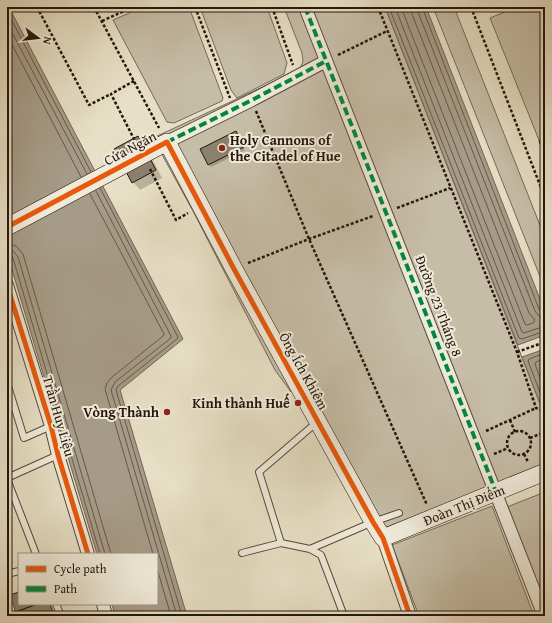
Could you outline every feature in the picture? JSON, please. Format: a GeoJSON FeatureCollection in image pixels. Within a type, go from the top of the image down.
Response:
{"type":"FeatureCollection","features":[{"type":"Feature","properties":{"kind":"street","name":"Đường 23 Tháng 8"},"geometry":{"type":"LineString","coordinates":[[305,7],[544,616]]}},
{"type":"Feature","properties":{"kind":"street","name":"Cửa Ngăn"},"geometry":{"type":"LineString","coordinates":[[7,227],[167,142],[326,61]]}},
{"type":"Feature","properties":{"kind":"street","name":"Ông Ích Khiêm"},"geometry":{"type":"LineString","coordinates":[[167,142],[234,269],[383,538],[410,616]]}},
{"type":"Feature","properties":{"kind":"street","name":"Trần Huy Liệu"},"geometry":{"type":"LineString","coordinates":[[7,285],[51,426],[58,455],[88,553]]}},
{"type":"Feature","properties":{"kind":"street","name":"Đoàn Thị Điểm"},"geometry":{"type":"LineString","coordinates":[[383,538],[545,472]]}},
{"type":"Feature","properties":{"kind":"street"},"geometry":{"type":"LineString","coordinates":[[103,605],[106,616]]}},
{"type":"Feature","properties":{"kind":"street"},"geometry":{"type":"LineString","coordinates":[[7,607],[10,616]]}},
{"type":"Feature","properties":{"kind":"lane"},"geometry":{"type":"LineString","coordinates":[[7,383],[24,438],[51,426]]}},
{"type":"Feature","properties":{"kind":"lane"},"geometry":{"type":"LineString","coordinates":[[281,543],[259,472],[318,422]]}},
{"type":"Feature","properties":{"kind":"lane"},"geometry":{"type":"LineString","coordinates":[[36,553],[7,479],[58,455]]}},
{"type":"Feature","properties":{"kind":"lane"},"geometry":{"type":"LineString","coordinates":[[310,549],[399,512]]}},
{"type":"Feature","properties":{"kind":"lane"},"geometry":{"type":"LineString","coordinates":[[242,553],[281,543],[310,549],[321,555],[344,616]]}},
{"type":"Feature","properties":{"kind":"lane"},"geometry":{"type":"LineString","coordinates":[[7,574],[18,571]]}},
{"type":"Feature","properties":{"kind":"lane"},"geometry":{"type":"LineString","coordinates":[[56,605],[61,616]]}},
{"type":"Feature","properties":{"kind":"path"},"geometry":{"type":"LineString","coordinates":[[37,7],[89,106],[110,94]]}},
{"type":"Feature","properties":{"kind":"path"},"geometry":{"type":"LineString","coordinates":[[94,7],[167,142]]}},
{"type":"Feature","properties":{"kind":"path"},"geometry":{"type":"LineString","coordinates":[[102,22],[133,7]]}},
{"type":"Feature","properties":{"kind":"path"},"geometry":{"type":"LineString","coordinates":[[195,7],[234,109]]}},
{"type":"Feature","properties":{"kind":"path"},"geometry":{"type":"LineString","coordinates":[[272,7],[297,76]]}},
{"type":"Feature","properties":{"kind":"path"},"geometry":{"type":"LineString","coordinates":[[378,7],[517,352],[536,408]]}},
{"type":"Feature","properties":{"kind":"path"},"geometry":{"type":"LineString","coordinates":[[477,7],[472,8],[545,198]]}},
{"type":"Feature","properties":{"kind":"path"},"geometry":{"type":"LineString","coordinates":[[326,61],[387,31]]}},
{"type":"Feature","properties":{"kind":"path"},"geometry":{"type":"LineString","coordinates":[[252,100],[309,239],[433,518]]}},
{"type":"Feature","properties":{"kind":"path"},"geometry":{"type":"LineString","coordinates":[[234,269],[309,239],[450,188]]}},
{"type":"Feature","properties":{"kind":"path"},"geometry":{"type":"LineString","coordinates":[[517,352],[545,342]]}},
{"type":"Feature","properties":{"kind":"path"},"geometry":{"type":"LineString","coordinates":[[474,437],[536,408],[541,410],[545,421]]}},
{"type":"Feature","properties":{"kind":"path"},"geometry":{"type":"LineString","coordinates":[[541,410],[545,408]]}},
{"type":"Feature","properties":{"kind":"path"},"geometry":{"type":"LineString","coordinates":[[510,420],[515,432]]}},
{"type":"Feature","properties":{"kind":"path"},"geometry":{"type":"LineString","coordinates":[[522,431],[530,438],[530,449],[521,455],[516,455],[508,448],[508,437],[515,432],[522,431]]}},
{"type":"Feature","properties":{"kind":"path"},"geometry":{"type":"LineString","coordinates":[[530,438],[545,432]]}},
{"type":"Feature","properties":{"kind":"shaded area"},"geometry":{"type":"Polygon","coordinates":[[[143,7],[189,7],[223,98],[222,101],[174,123],[167,122],[113,20],[143,7]]]}},
{"type":"Feature","properties":{"kind":"shaded area"},"geometry":{"type":"Polygon","coordinates":[[[200,7],[267,7],[287,63],[284,74],[237,98],[231,90],[200,7]]]}},
{"type":"Feature","properties":{"kind":"shaded area"},"geometry":{"type":"Polygon","coordinates":[[[284,7],[385,7],[545,418],[545,464],[384,528],[300,381],[291,392],[275,370],[194,213],[153,138],[299,70],[303,62],[302,53],[284,7]]]}},
{"type":"Feature","properties":{"kind":"shaded area"},"geometry":{"type":"Polygon","coordinates":[[[433,7],[454,7],[545,238],[545,289],[433,7]]]}},
{"type":"Feature","properties":{"kind":"shaded area"},"geometry":{"type":"Polygon","coordinates":[[[517,7],[545,7],[545,155],[490,18],[517,7]]]}},
{"type":"Feature","properties":{"kind":"shaded area"},"geometry":{"type":"Polygon","coordinates":[[[545,492],[545,607],[507,507],[545,492]]]}},
{"type":"Feature","properties":{"kind":"shaded area"},"geometry":{"type":"Polygon","coordinates":[[[492,506],[534,616],[419,616],[392,545],[492,506]]]}},
{"type":"Feature","properties":{"kind":"water"},"geometry":{"type":"Polygon","coordinates":[[[385,7],[426,7],[545,312],[545,335],[518,345],[385,7]]]}},
{"type":"Feature","properties":{"kind":"water"},"geometry":{"type":"Polygon","coordinates":[[[12,13],[183,339],[120,390],[187,616],[115,616],[112,605],[158,605],[158,553],[97,553],[7,253],[7,15],[12,13]]]}},
{"type":"Feature","properties":{"kind":"water"},"geometry":{"type":"Polygon","coordinates":[[[545,349],[545,405],[541,406],[522,357],[545,349]]]}},
{"type":"Feature","properties":{"kind":"building","name":"Holy Cannons of the Citadel of Hue"},"geometry":{"type":"Polygon","coordinates":[[[236,131],[244,147],[208,165],[200,149],[236,131]]]}},
{"type":"Feature","properties":{"kind":"building"},"geometry":{"type":"Polygon","coordinates":[[[138,136],[156,170],[132,183],[114,149],[138,136]]]}},
{"type":"Feature","properties":{"kind":"building"},"geometry":{"type":"Polygon","coordinates":[[[545,139],[545,157],[539,141],[545,139]]]}},
{"type":"Feature","properties":{"kind":"building"},"geometry":{"type":"Polygon","coordinates":[[[18,592],[18,605],[34,605],[13,613],[7,596],[18,592]]]}},
{"type":"Feature","properties":{"kind":"building"},"geometry":{"type":"Polygon","coordinates":[[[34,605],[50,605],[53,614],[47,616],[15,616],[13,613],[34,605]]]}},
{"type":"Feature","properties":{"kind":"marked path"},"geometry":{"type":"LineString","coordinates":[[305,7],[496,492]]}},
{"type":"Feature","properties":{"kind":"marked path"},"geometry":{"type":"LineString","coordinates":[[167,142],[326,61]]}},
{"type":"Feature","properties":{"kind":"cycle path"},"geometry":{"type":"LineString","coordinates":[[7,227],[167,142],[234,269],[383,538],[410,616]]}},
{"type":"Feature","properties":{"kind":"cycle path"},"geometry":{"type":"LineString","coordinates":[[7,285],[51,426],[58,455],[88,553]]}},
{"type":"Feature","properties":{"kind":"place","name":"Holy Cannons of the Citadel of Hue"},"geometry":{"type":"Point","coordinates":[222,148]}},
{"type":"Feature","properties":{"kind":"place","name":"Kinh thành Huế"},"geometry":{"type":"Point","coordinates":[298,403]}},
{"type":"Feature","properties":{"kind":"place","name":"Vòng Thành"},"geometry":{"type":"Point","coordinates":[167,412]}}]}
